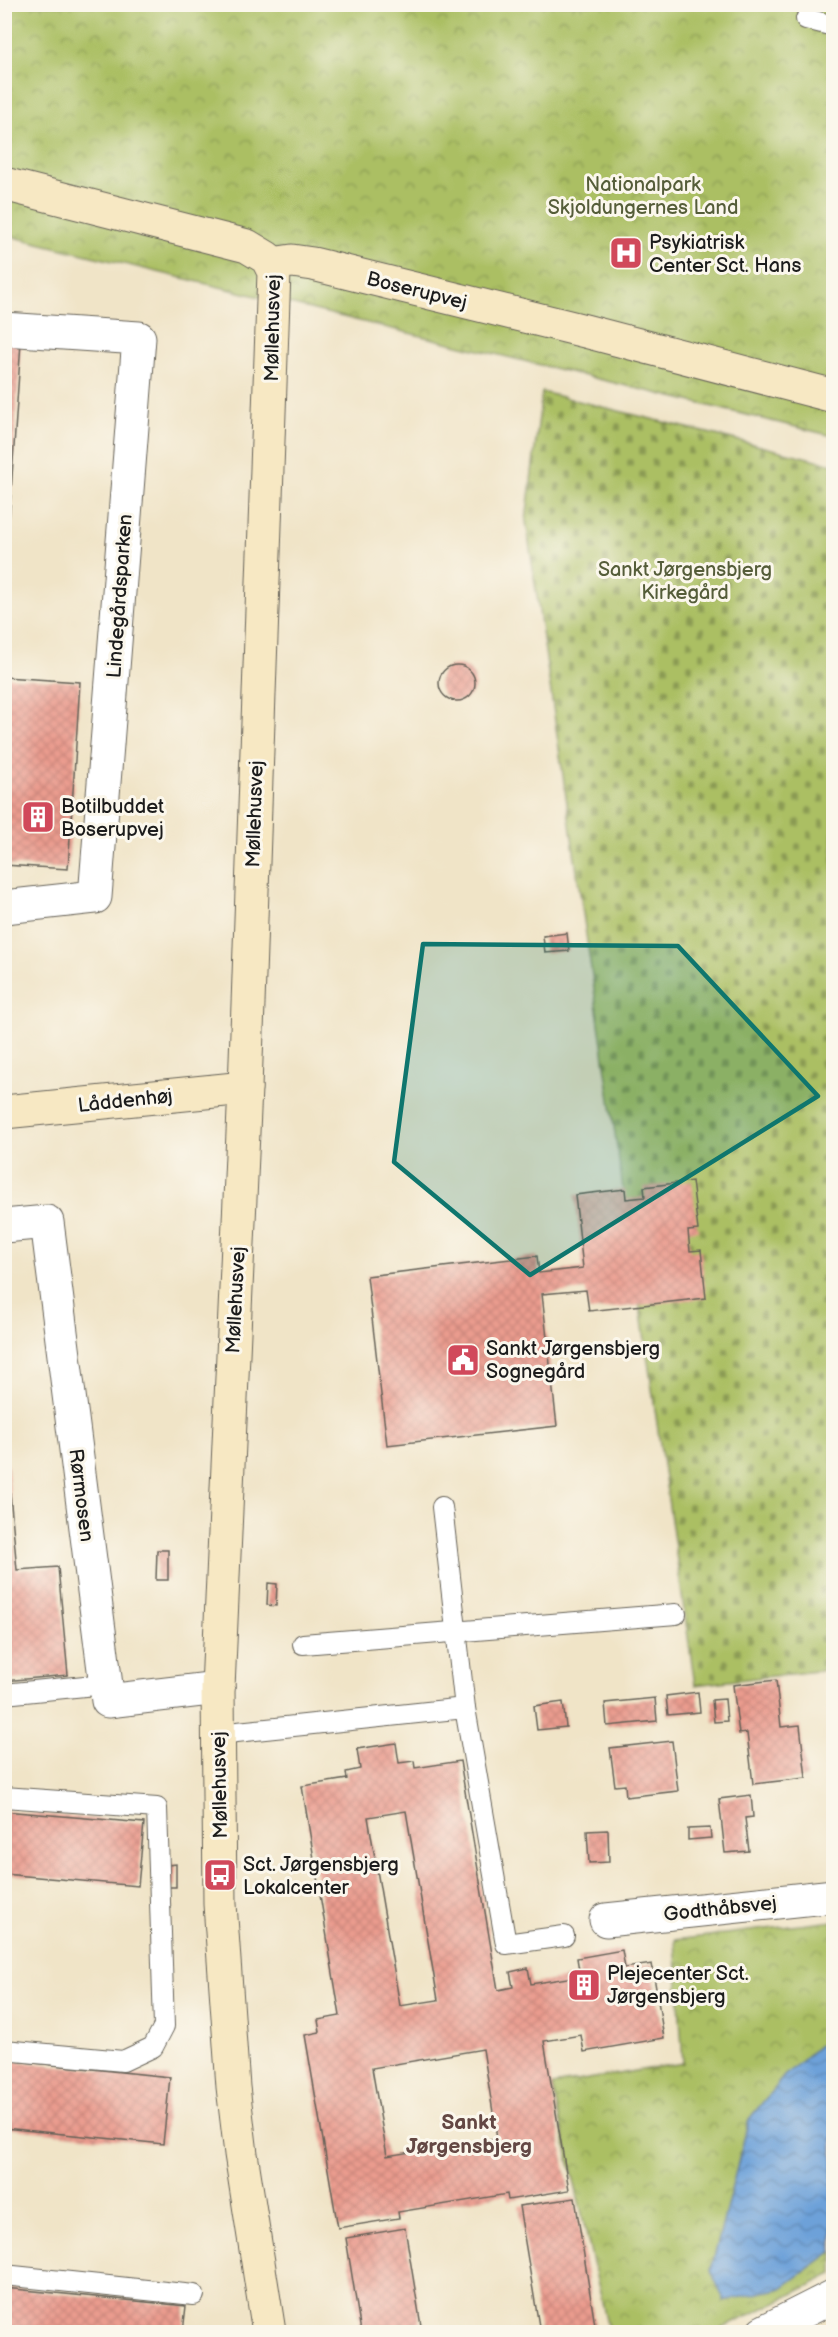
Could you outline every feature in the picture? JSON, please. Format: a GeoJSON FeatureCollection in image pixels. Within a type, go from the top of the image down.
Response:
{"type":"FeatureCollection","features":[{"type":"Feature","properties":{"kind":"street"},"geometry":{"type":"LineString","coordinates":[[4,184],[248,246],[261,253],[272,264]]}},
{"type":"Feature","properties":{"kind":"street","name":"Boserupvej"},"geometry":{"type":"LineString","coordinates":[[272,264],[292,261],[313,264],[585,331],[834,396]]}},
{"type":"Feature","properties":{"kind":"street","name":"Møllehusvej"},"geometry":{"type":"LineString","coordinates":[[270,2332],[241,2154],[233,2087],[220,1904],[218,1688],[245,1088],[275,284],[272,264]]}},
{"type":"Feature","properties":{"kind":"street","name":"Lindegårdsparken"},"geometry":{"type":"LineString","coordinates":[[4,329],[139,338],[95,897],[4,907]]}},
{"type":"Feature","properties":{"kind":"street","name":"Låddenhøj"},"geometry":{"type":"LineString","coordinates":[[4,1112],[245,1088]]}},
{"type":"Feature","properties":{"kind":"street","name":"Rørmosen"},"geometry":{"type":"LineString","coordinates":[[4,1226],[47,1222],[105,1684]]}},
{"type":"Feature","properties":{"kind":"street"},"geometry":{"type":"LineString","coordinates":[[105,1684],[108,1701],[218,1688]]}},
{"type":"Feature","properties":{"kind":"street","name":"Godthåbsvej"},"geometry":{"type":"LineString","coordinates":[[606,1920],[834,1896]]}},
{"type":"Feature","properties":{"kind":"street"},"geometry":{"type":"LineString","coordinates":[[763,2332],[834,2296]]}},
{"type":"Feature","properties":{"kind":"lane"},"geometry":{"type":"LineString","coordinates":[[806,20],[834,26]]}},
{"type":"Feature","properties":{"kind":"lane"},"geometry":{"type":"LineString","coordinates":[[442,1507],[465,1707],[506,1944],[564,1936]]}},
{"type":"Feature","properties":{"kind":"lane"},"geometry":{"type":"LineString","coordinates":[[303,1644],[676,1614]]}},
{"type":"Feature","properties":{"kind":"lane"},"geometry":{"type":"LineString","coordinates":[[4,1694],[105,1684]]}},
{"type":"Feature","properties":{"kind":"lane"},"geometry":{"type":"LineString","coordinates":[[218,1734],[465,1707]]}},
{"type":"Feature","properties":{"kind":"lane"},"geometry":{"type":"LineString","coordinates":[[4,1797],[157,1808],[164,2026],[153,2047],[123,2061],[4,2050]]}},
{"type":"Feature","properties":{"kind":"lane"},"geometry":{"type":"LineString","coordinates":[[4,2275],[194,2295]]}},
{"type":"Feature","properties":{"kind":"highlighted area"},"geometry":{"type":"Polygon","coordinates":[[[423,944],[678,946],[818,1096],[530,1275],[394,1162],[423,944]]]}},
{"type":"Feature","properties":{"kind":"green space","name":"Nationalpark Skjoldungernes Land"},"geometry":{"type":"Polygon","coordinates":[[[5,5],[833,5],[833,436],[5,235],[5,5]]]}},
{"type":"Feature","properties":{"kind":"green space","name":"Sankt Jørgensbjerg Kirkegård"},"geometry":{"type":"Polygon","coordinates":[[[542,392],[833,464],[833,1669],[695,1685],[526,521],[542,392]]]}},
{"type":"Feature","properties":{"kind":"green space"},"geometry":{"type":"Polygon","coordinates":[[[833,1921],[833,2274],[715,2332],[609,2332],[552,2085],[683,2063],[675,1940],[833,1921]]]}},
{"type":"Feature","properties":{"kind":"water"},"geometry":{"type":"Polygon","coordinates":[[[833,2033],[833,2251],[782,2288],[724,2301],[711,2270],[749,2119],[784,2076],[833,2033]]]}},
{"type":"Feature","properties":{"kind":"building"},"geometry":{"type":"Polygon","coordinates":[[[4,341],[21,342],[6,566],[4,566],[4,341]]]}},
{"type":"Feature","properties":{"kind":"building"},"geometry":{"type":"Polygon","coordinates":[[[457,665],[469,671],[475,683],[469,695],[457,701],[445,695],[439,683],[445,671],[457,665]]]}},
{"type":"Feature","properties":{"kind":"building","name":"Botilbuddet Boserupvej"},"geometry":{"type":"Polygon","coordinates":[[[4,677],[80,682],[68,869],[4,865],[4,677]]]}},
{"type":"Feature","properties":{"kind":"building"},"geometry":{"type":"Polygon","coordinates":[[[567,933],[569,951],[545,953],[543,936],[567,933]]]}},
{"type":"Feature","properties":{"kind":"building","name":"Sankt Jørgensbjerg Sognegård"},"geometry":{"type":"Polygon","coordinates":[[[692,1181],[698,1230],[688,1231],[690,1251],[701,1250],[706,1298],[589,1311],[586,1290],[542,1294],[557,1426],[387,1445],[367,1276],[537,1256],[539,1273],[583,1268],[575,1195],[625,1189],[626,1199],[645,1197],[644,1187],[692,1181]]]}},
{"type":"Feature","properties":{"kind":"building"},"geometry":{"type":"Polygon","coordinates":[[[4,1461],[7,1461],[17,1570],[58,1567],[68,1675],[4,1681],[4,1461]]]}},
{"type":"Feature","properties":{"kind":"building"},"geometry":{"type":"Polygon","coordinates":[[[157,1550],[168,1550],[168,1580],[156,1580],[157,1550]]]}},
{"type":"Feature","properties":{"kind":"building"},"geometry":{"type":"Polygon","coordinates":[[[268,1583],[277,1584],[276,1606],[267,1605],[268,1583]]]}},
{"type":"Feature","properties":{"kind":"building"},"geometry":{"type":"Polygon","coordinates":[[[776,1680],[781,1727],[800,1725],[806,1778],[753,1784],[747,1733],[739,1734],[733,1685],[776,1680]]]}},
{"type":"Feature","properties":{"kind":"building"},"geometry":{"type":"Polygon","coordinates":[[[698,1692],[700,1712],[668,1715],[666,1696],[698,1692]]]}},
{"type":"Feature","properties":{"kind":"building"},"geometry":{"type":"Polygon","coordinates":[[[655,1698],[657,1721],[607,1726],[605,1703],[655,1698]]]}},
{"type":"Feature","properties":{"kind":"building"},"geometry":{"type":"Polygon","coordinates":[[[725,1699],[727,1721],[714,1722],[712,1700],[725,1699]]]}},
{"type":"Feature","properties":{"kind":"building"},"geometry":{"type":"Polygon","coordinates":[[[563,1702],[566,1727],[537,1730],[534,1706],[563,1702]]]}},
{"type":"Feature","properties":{"kind":"building"},"geometry":{"type":"Polygon","coordinates":[[[672,1741],[678,1791],[626,1797],[625,1785],[615,1786],[610,1748],[672,1741]]]}},
{"type":"Feature","properties":{"kind":"building","name":"Plejecenter Sct. Jørgensbjerg"},"geometry":{"type":"Polygon","coordinates":[[[396,1743],[399,1763],[414,1761],[415,1768],[460,1761],[498,1990],[513,1987],[510,1972],[528,1968],[531,1984],[580,1976],[577,1958],[622,1950],[625,1968],[652,1964],[664,2038],[584,2052],[581,2035],[544,2041],[569,2190],[508,2200],[507,2194],[398,2212],[399,2218],[338,2228],[305,2035],[320,2032],[318,2020],[340,2016],[302,1786],[347,1779],[346,1772],[360,1769],[357,1749],[396,1743]],[[406,1811],[368,1817],[400,2006],[438,2000],[406,1811]],[[483,2049],[372,2068],[387,2156],[497,2138],[483,2049]]]}},
{"type":"Feature","properties":{"kind":"building"},"geometry":{"type":"Polygon","coordinates":[[[751,1795],[753,1817],[745,1818],[749,1851],[725,1853],[719,1799],[751,1795]]]}},
{"type":"Feature","properties":{"kind":"building"},"geometry":{"type":"Polygon","coordinates":[[[4,1811],[144,1823],[138,1886],[4,1874],[4,1811]]]}},
{"type":"Feature","properties":{"kind":"building"},"geometry":{"type":"Polygon","coordinates":[[[710,1828],[711,1838],[688,1840],[688,1829],[710,1828]]]}},
{"type":"Feature","properties":{"kind":"building"},"geometry":{"type":"Polygon","coordinates":[[[608,1830],[609,1862],[589,1863],[587,1831],[608,1830]]]}},
{"type":"Feature","properties":{"kind":"building"},"geometry":{"type":"Polygon","coordinates":[[[176,1864],[176,1887],[168,1887],[168,1865],[176,1864]]]}},
{"type":"Feature","properties":{"kind":"building"},"geometry":{"type":"Polygon","coordinates":[[[4,2060],[170,2077],[163,2144],[4,2128],[4,2060]]]}},
{"type":"Feature","properties":{"kind":"building"},"geometry":{"type":"Polygon","coordinates":[[[575,2198],[596,2332],[540,2332],[519,2206],[575,2198]]]}},
{"type":"Feature","properties":{"kind":"building"},"geometry":{"type":"Polygon","coordinates":[[[405,2228],[422,2332],[361,2332],[346,2238],[405,2228]]]}},
{"type":"Feature","properties":{"kind":"building"},"geometry":{"type":"Polygon","coordinates":[[[4,2288],[186,2306],[183,2332],[4,2332],[4,2288]]]}},
{"type":"Feature","properties":{"kind":"place","name":"Psykiatrisk Center Sct. Hans"},"geometry":{"type":"Point","coordinates":[626,253]}},
{"type":"Feature","properties":{"kind":"place","name":"Botilbuddet Boserupvej"},"geometry":{"type":"Point","coordinates":[38,817]}},
{"type":"Feature","properties":{"kind":"place","name":"Sankt Jørgensbjerg Sognegård"},"geometry":{"type":"Point","coordinates":[463,1360]}},
{"type":"Feature","properties":{"kind":"place","name":"Sct. Jørgensbjerg Lokalcenter"},"geometry":{"type":"Point","coordinates":[220,1875]}},
{"type":"Feature","properties":{"kind":"place","name":"Plejecenter Sct. Jørgensbjerg"},"geometry":{"type":"Point","coordinates":[584,1985]}},
{"type":"Feature","properties":{"kind":"district","name":"Sankt Jørgensbjerg"},"geometry":{"type":"Point","coordinates":[469,2134]}}]}
